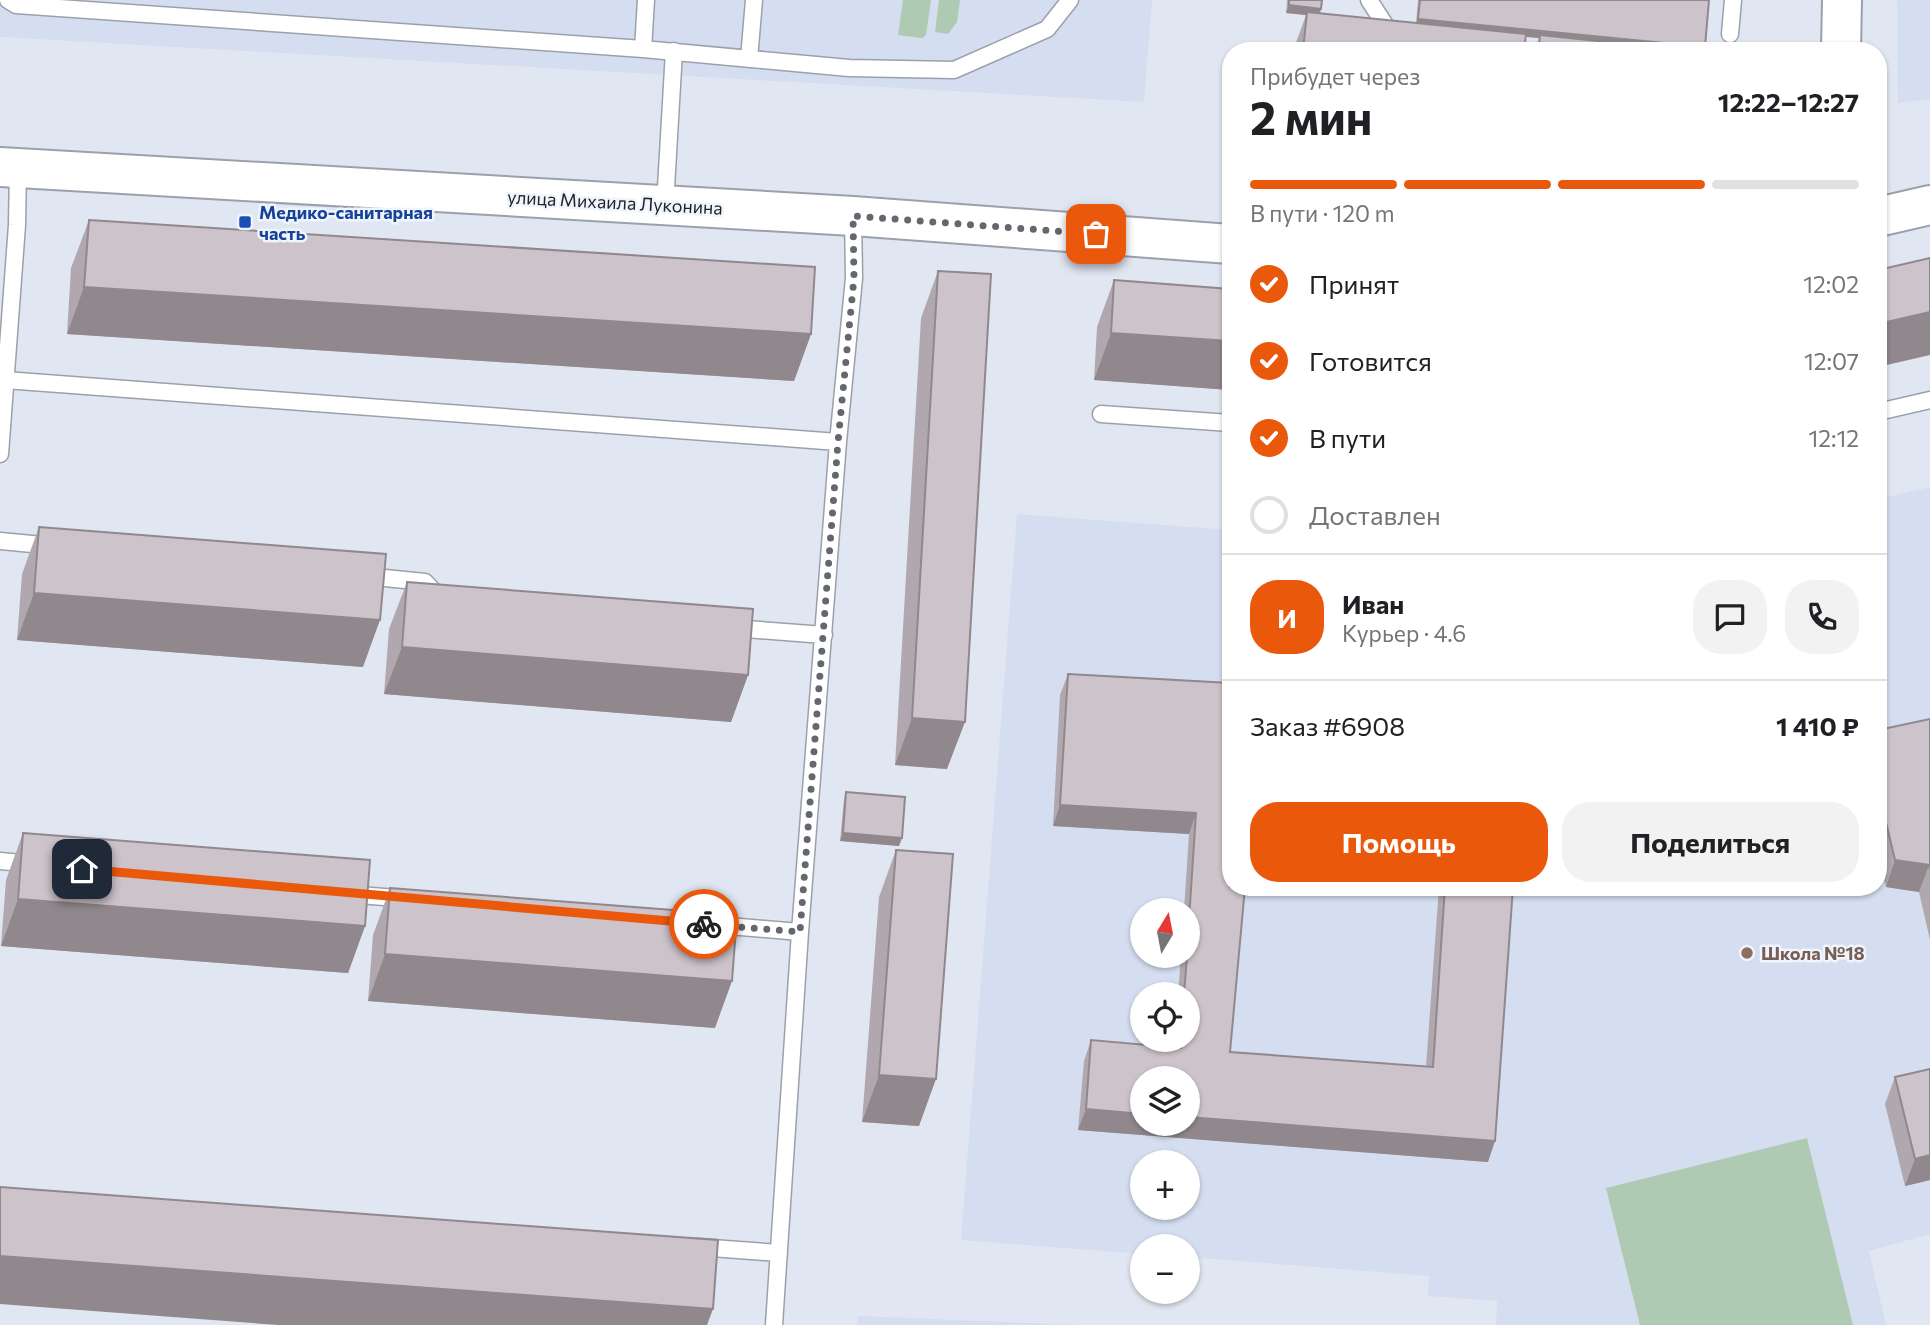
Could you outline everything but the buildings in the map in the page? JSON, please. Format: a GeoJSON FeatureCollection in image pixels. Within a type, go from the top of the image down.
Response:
{"type":"FeatureCollection","features":[{"type":"Feature","properties":{"kind":"main road"},"geometry":{"type":"LineString","coordinates":[[1841,42],[1842,0]]}},
{"type":"Feature","properties":{"kind":"main road","name":"улица Михаила Луконина"},"geometry":{"type":"LineString","coordinates":[[9,167],[853,216],[1222,243]]}},
{"type":"Feature","properties":{"kind":"main road"},"geometry":{"type":"LineString","coordinates":[[1887,215],[1930,205]]}},
{"type":"Feature","properties":{"kind":"lane"},"geometry":{"type":"LineString","coordinates":[[8,0],[16,5],[674,51],[849,68],[954,71],[1047,29],[1070,0]]}},
{"type":"Feature","properties":{"kind":"lane"},"geometry":{"type":"LineString","coordinates":[[643,49],[646,0]]}},
{"type":"Feature","properties":{"kind":"lane"},"geometry":{"type":"LineString","coordinates":[[749,59],[754,0]]}},
{"type":"Feature","properties":{"kind":"lane"},"geometry":{"type":"LineString","coordinates":[[1369,0],[1391,34],[1390,42]]}},
{"type":"Feature","properties":{"kind":"lane"},"geometry":{"type":"LineString","coordinates":[[1730,34],[1733,0]]}},
{"type":"Feature","properties":{"kind":"lane"},"geometry":{"type":"LineString","coordinates":[[665,205],[674,51]]}},
{"type":"Feature","properties":{"kind":"lane"},"geometry":{"type":"LineString","coordinates":[[0,454],[17,225],[9,167]]}},
{"type":"Feature","properties":{"kind":"lane"},"geometry":{"type":"LineString","coordinates":[[774,1325],[800,932],[838,442],[854,278],[853,216]]}},
{"type":"Feature","properties":{"kind":"lane"},"geometry":{"type":"LineString","coordinates":[[5,380],[838,442]]}},
{"type":"Feature","properties":{"kind":"lane"},"geometry":{"type":"LineString","coordinates":[[1887,410],[1930,400]]}},
{"type":"Feature","properties":{"kind":"lane"},"geometry":{"type":"LineString","coordinates":[[1101,414],[1222,422]]}},
{"type":"Feature","properties":{"kind":"lane"},"geometry":{"type":"LineString","coordinates":[[0,541],[68,548]]}},
{"type":"Feature","properties":{"kind":"lane"},"geometry":{"type":"LineString","coordinates":[[342,574],[425,582],[444,603],[458,604]]}},
{"type":"Feature","properties":{"kind":"lane"},"geometry":{"type":"LineString","coordinates":[[715,626],[824,635]]}},
{"type":"Feature","properties":{"kind":"lane"},"geometry":{"type":"LineString","coordinates":[[0,861],[41,865]]}},
{"type":"Feature","properties":{"kind":"lane"},"geometry":{"type":"LineString","coordinates":[[330,892],[426,901]]}},
{"type":"Feature","properties":{"kind":"lane"},"geometry":{"type":"LineString","coordinates":[[703,924],[800,932]]}},
{"type":"Feature","properties":{"kind":"lane"},"geometry":{"type":"LineString","coordinates":[[682,1245],[779,1253]]}},
{"type":"Feature","properties":{"kind":"shaded area"},"geometry":{"type":"Polygon","coordinates":[[[0,0],[1152,0],[1144,102],[0,37],[0,0]]]}},
{"type":"Feature","properties":{"kind":"shaded area"},"geometry":{"type":"Polygon","coordinates":[[[1897,0],[1930,0],[1930,99],[1898,103],[1897,0]]]}},
{"type":"Feature","properties":{"kind":"shaded area"},"geometry":{"type":"Polygon","coordinates":[[[1930,487],[1930,1234],[1869,1251],[1886,1325],[1496,1325],[1497,1301],[1428,1296],[1429,1276],[1200,1258],[1200,1234],[1130,1234],[1130,1253],[961,1240],[1017,514],[1222,529],[1222,896],[1887,896],[1887,497],[1930,487]]]}},
{"type":"Feature","properties":{"kind":"shaded area"},"geometry":{"type":"Polygon","coordinates":[[[858,1316],[1081,1325],[857,1325],[858,1316]]]}},
{"type":"Feature","properties":{"kind":"green space"},"geometry":{"type":"Polygon","coordinates":[[[903,0],[931,0],[926,35],[922,38],[898,35],[903,0]]]}},
{"type":"Feature","properties":{"kind":"green space"},"geometry":{"type":"Polygon","coordinates":[[[939,0],[960,0],[957,22],[948,34],[935,32],[939,0]]]}},
{"type":"Feature","properties":{"kind":"green space"},"geometry":{"type":"Polygon","coordinates":[[[1807,1138],[1853,1325],[1640,1325],[1606,1188],[1807,1138]]]}},
{"type":"Feature","properties":{"kind":"way so far"},"geometry":{"type":"LineString","coordinates":[[704,924],[800,932],[838,442],[854,278],[853,216],[1096,234]]}},
{"type":"Feature","properties":{"kind":"place","name":"Медико-санитарная часть"},"geometry":{"type":"Point","coordinates":[245,222]}},
{"type":"Feature","properties":{"kind":"place","name":"Школа №18"},"geometry":{"type":"Point","coordinates":[1747,953]}},
{"type":"Feature","properties":{"kind":"route"},"geometry":{"type":"LineString","coordinates":[[82,869],[704,924]]}}]}
